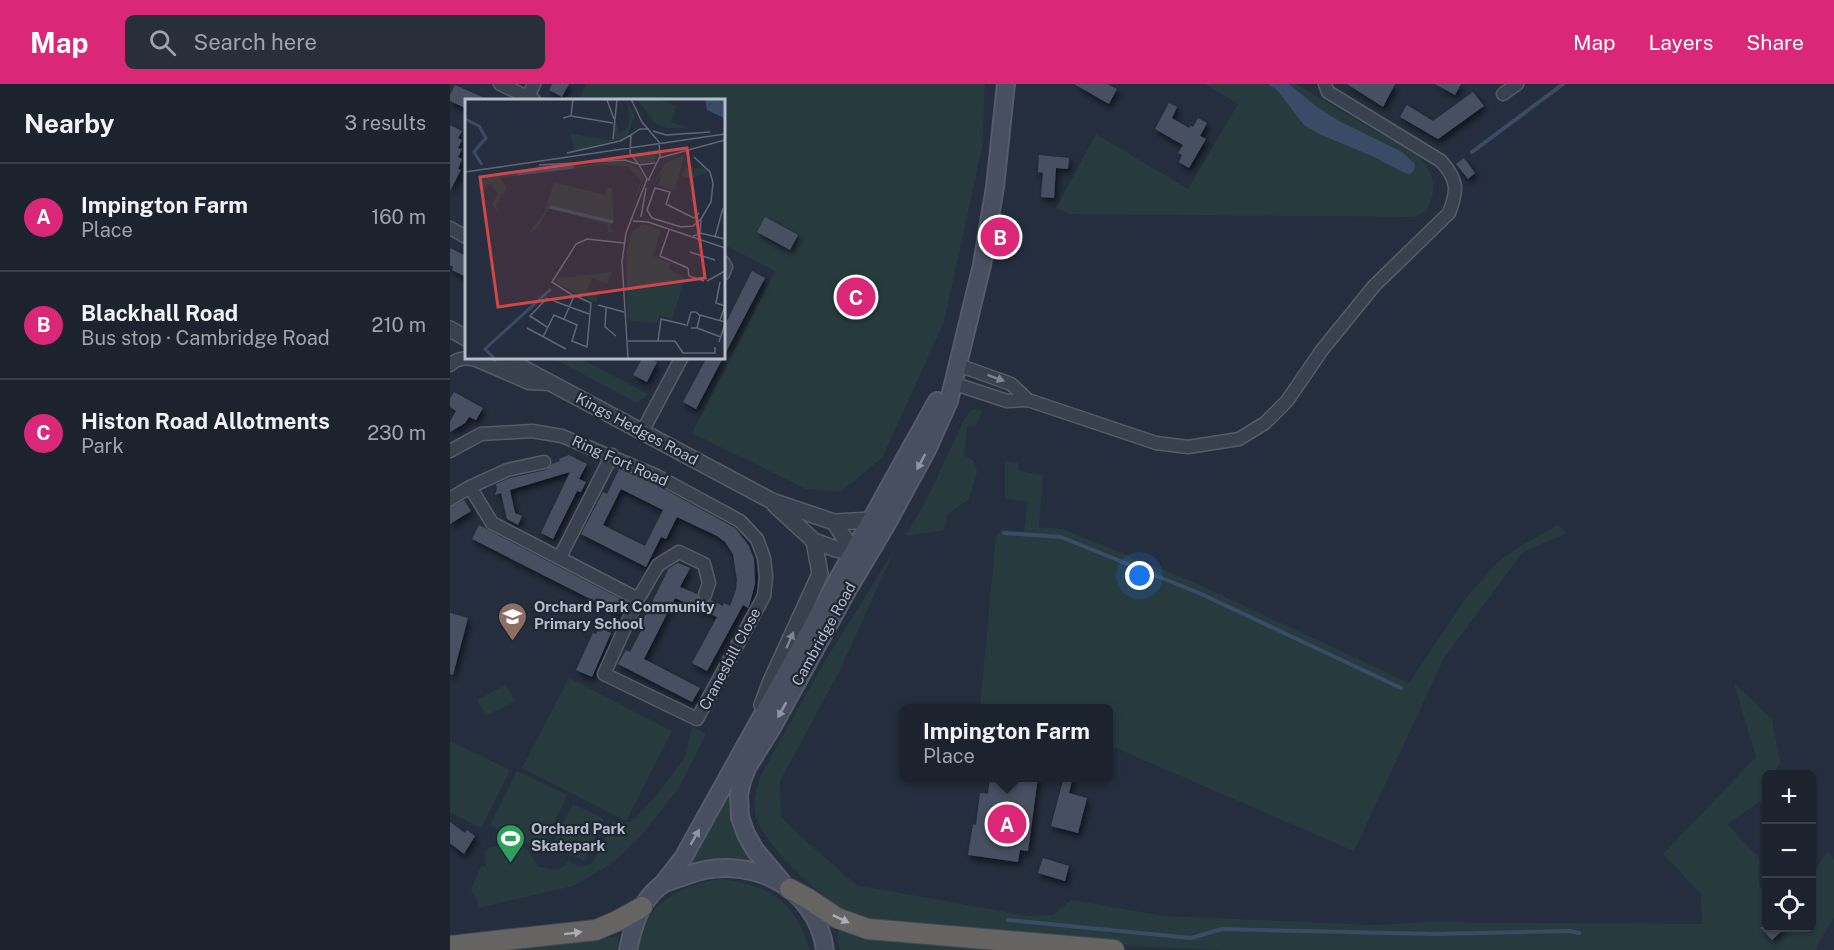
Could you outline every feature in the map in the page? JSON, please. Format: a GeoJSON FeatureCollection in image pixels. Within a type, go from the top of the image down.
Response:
{"type":"FeatureCollection","features":[{"type":"Feature","properties":{"kind":"highway"},"geometry":{"type":"LineString","coordinates":[[786,885],[837,918],[868,929],[1114,950]]}},
{"type":"Feature","properties":{"kind":"highway"},"geometry":{"type":"LineString","coordinates":[[450,946],[596,930],[642,907]]}},
{"type":"Feature","properties":{"kind":"main road","name":"Cambridge Road"},"geometry":{"type":"LineString","coordinates":[[642,907],[683,858],[752,733],[879,524],[927,450],[949,401],[976,297],[992,209],[1006,84]]}},
{"type":"Feature","properties":{"kind":"main road","name":"Cambridge Road"},"geometry":{"type":"LineString","coordinates":[[825,946],[817,921],[807,906],[755,850],[740,817],[739,794],[741,781],[747,768],[773,726],[858,560]]}},
{"type":"Feature","properties":{"kind":"main road"},"geometry":{"type":"LineString","coordinates":[[662,885],[696,872],[735,867],[786,885]]}},
{"type":"Feature","properties":{"kind":"main road"},"geometry":{"type":"LineString","coordinates":[[628,950],[642,907]]}},
{"type":"Feature","properties":{"kind":"street"},"geometry":{"type":"LineString","coordinates":[[500,84],[531,99],[534,84]]}},
{"type":"Feature","properties":{"kind":"street"},"geometry":{"type":"LineString","coordinates":[[952,383],[1007,401],[1028,400],[1156,443],[1188,447],[1239,438],[1265,423],[1287,401],[1322,350],[1374,286],[1449,213],[1455,191],[1451,172],[1441,161],[1326,88],[1314,84]]}},
{"type":"Feature","properties":{"kind":"street"},"geometry":{"type":"LineString","coordinates":[[1503,94],[1517,84]]}},
{"type":"Feature","properties":{"kind":"street"},"geometry":{"type":"LineString","coordinates":[[450,228],[465,236]]}},
{"type":"Feature","properties":{"kind":"street"},"geometry":{"type":"LineString","coordinates":[[450,329],[465,337]]}},
{"type":"Feature","properties":{"kind":"street"},"geometry":{"type":"LineString","coordinates":[[450,365],[459,359],[467,358],[529,383],[552,384]]}},
{"type":"Feature","properties":{"kind":"street","name":"Kings Hedges Road"},"geometry":{"type":"LineString","coordinates":[[504,358],[772,501],[834,522],[879,524]]}},
{"type":"Feature","properties":{"kind":"street"},"geometry":{"type":"LineString","coordinates":[[642,432],[681,358]]}},
{"type":"Feature","properties":{"kind":"street"},"geometry":{"type":"LineString","coordinates":[[958,365],[1011,384],[1028,400]]}},
{"type":"Feature","properties":{"kind":"street","name":"Ring Fort Road"},"geometry":{"type":"LineString","coordinates":[[450,451],[481,434],[532,431],[561,436],[612,455],[657,476],[740,521],[757,539],[764,558]]}},
{"type":"Feature","properties":{"kind":"street"},"geometry":{"type":"LineString","coordinates":[[560,557],[612,455]]}},
{"type":"Feature","properties":{"kind":"street"},"geometry":{"type":"LineString","coordinates":[[450,499],[507,470],[544,462]]}},
{"type":"Feature","properties":{"kind":"street"},"geometry":{"type":"LineString","coordinates":[[470,487],[492,523],[638,599]]}},
{"type":"Feature","properties":{"kind":"street","name":"Kings Hedges Road"},"geometry":{"type":"LineString","coordinates":[[772,501],[814,541],[858,560]]}},
{"type":"Feature","properties":{"kind":"street"},"geometry":{"type":"LineString","coordinates":[[834,522],[858,560]]}},
{"type":"Feature","properties":{"kind":"street","name":"Cambridge Road"},"geometry":{"type":"LineString","coordinates":[[752,733],[771,681],[820,574],[814,541]]}},
{"type":"Feature","properties":{"kind":"street","name":"Cranesbill Close"},"geometry":{"type":"LineString","coordinates":[[705,595],[709,583],[704,564],[679,552],[658,565],[638,599],[604,674],[697,719],[764,596],[766,577],[764,558]]}},
{"type":"Feature","properties":{"kind":"green space"},"geometry":{"type":"Polygon","coordinates":[[[586,84],[985,84],[982,147],[944,322],[882,458],[840,492],[806,489],[692,433],[775,271],[724,245],[724,99],[581,99],[586,84]]]}},
{"type":"Feature","properties":{"kind":"green space"},"geometry":{"type":"Polygon","coordinates":[[[1205,84],[1296,84],[1421,158],[1430,172],[1433,183],[1427,211],[1414,217],[1069,214],[1056,208],[1096,134],[1188,189],[1238,104],[1205,84]]]}},
{"type":"Feature","properties":{"kind":"green space"},"geometry":{"type":"Polygon","coordinates":[[[553,358],[579,358],[648,394],[637,403],[553,358]]]}},
{"type":"Feature","properties":{"kind":"green space"},"geometry":{"type":"Polygon","coordinates":[[[975,409],[982,411],[976,426],[967,426],[964,455],[974,461],[977,472],[969,499],[947,515],[944,530],[905,536],[927,499],[964,420],[970,411],[975,409]]]}},
{"type":"Feature","properties":{"kind":"green space"},"geometry":{"type":"Polygon","coordinates":[[[1005,461],[1018,463],[1019,471],[1043,475],[1039,527],[1062,529],[1191,581],[1409,683],[1466,598],[1498,562],[1517,548],[1558,525],[1567,533],[1522,553],[1444,658],[1354,851],[1113,747],[1113,704],[980,704],[996,536],[1002,529],[1024,532],[1028,502],[1005,498],[1005,461]]]}},
{"type":"Feature","properties":{"kind":"green space"},"geometry":{"type":"Polygon","coordinates":[[[895,549],[840,670],[780,781],[781,816],[856,885],[1028,916],[1053,915],[1071,900],[1164,916],[1375,925],[1426,922],[1702,924],[1701,894],[1663,854],[1756,757],[1734,683],[1772,719],[1780,763],[1776,770],[1762,770],[1762,800],[1727,824],[1759,858],[1762,932],[1816,932],[1816,869],[1828,851],[1834,860],[1834,917],[1815,950],[1221,950],[1146,947],[873,922],[839,907],[810,884],[768,839],[759,825],[755,812],[755,798],[761,775],[825,661],[895,549]]]}},
{"type":"Feature","properties":{"kind":"green space"},"geometry":{"type":"Polygon","coordinates":[[[569,678],[672,731],[626,821],[522,768],[569,678]]]}},
{"type":"Feature","properties":{"kind":"green space"},"geometry":{"type":"Polygon","coordinates":[[[506,685],[515,701],[486,716],[477,700],[506,685]]]}},
{"type":"Feature","properties":{"kind":"green space"},"geometry":{"type":"Polygon","coordinates":[[[692,727],[706,734],[679,788],[641,836],[611,864],[573,886],[478,908],[476,897],[471,890],[481,866],[486,867],[485,852],[489,848],[499,846],[504,836],[528,850],[538,867],[558,869],[568,861],[580,867],[592,864],[613,822],[631,822],[658,794],[685,757],[692,727]]]}},
{"type":"Feature","properties":{"kind":"green space"},"geometry":{"type":"Polygon","coordinates":[[[450,741],[510,770],[481,828],[450,812],[450,741]]]}},
{"type":"Feature","properties":{"kind":"green space"},"geometry":{"type":"Polygon","coordinates":[[[517,771],[567,795],[541,850],[490,825],[517,771]]]}},
{"type":"Feature","properties":{"kind":"green space"},"geometry":{"type":"Polygon","coordinates":[[[738,771],[734,785],[763,868],[742,863],[716,861],[684,868],[738,771]]]}},
{"type":"Feature","properties":{"kind":"green space"},"geometry":{"type":"Polygon","coordinates":[[[573,804],[604,819],[584,861],[552,845],[573,804]]]}},
{"type":"Feature","properties":{"kind":"green space"},"geometry":{"type":"Polygon","coordinates":[[[722,879],[754,886],[779,899],[797,920],[810,950],[634,950],[639,934],[647,921],[666,900],[691,886],[722,879]]]}},
{"type":"Feature","properties":{"kind":"green space"},"geometry":{"type":"Polygon","coordinates":[[[839,928],[1005,950],[840,950],[837,937],[839,928]]]}},
{"type":"Feature","properties":{"kind":"green space"},"geometry":{"type":"Polygon","coordinates":[[[619,936],[617,950],[518,950],[619,936]]]}},
{"type":"Feature","properties":{"kind":"water"},"geometry":{"type":"Polygon","coordinates":[[[1268,84],[1289,84],[1317,107],[1339,121],[1402,152],[1415,164],[1414,170],[1410,174],[1405,173],[1372,156],[1319,134],[1304,125],[1277,90],[1268,84]]]}},
{"type":"Feature","properties":{"kind":"building"},"geometry":{"type":"Polygon","coordinates":[[[552,84],[569,84],[562,97],[549,90],[552,84]]]}},
{"type":"Feature","properties":{"kind":"building"},"geometry":{"type":"Polygon","coordinates":[[[1074,84],[1107,84],[1117,89],[1109,104],[1074,84]]]}},
{"type":"Feature","properties":{"kind":"building"},"geometry":{"type":"Polygon","coordinates":[[[1347,84],[1395,84],[1383,107],[1347,84]]]}},
{"type":"Feature","properties":{"kind":"building"},"geometry":{"type":"Polygon","coordinates":[[[1435,84],[1461,84],[1455,95],[1435,84]]]}},
{"type":"Feature","properties":{"kind":"building"},"geometry":{"type":"Polygon","coordinates":[[[455,85],[487,99],[465,99],[465,108],[450,101],[455,85]]]}},
{"type":"Feature","properties":{"kind":"building"},"geometry":{"type":"Polygon","coordinates":[[[1473,92],[1484,106],[1438,139],[1400,117],[1407,105],[1433,121],[1473,92]]]}},
{"type":"Feature","properties":{"kind":"building"},"geometry":{"type":"Polygon","coordinates":[[[1169,103],[1177,107],[1172,118],[1189,128],[1193,127],[1198,118],[1207,123],[1200,136],[1206,139],[1189,168],[1179,162],[1182,155],[1178,153],[1183,145],[1155,129],[1169,103]]]}},
{"type":"Feature","properties":{"kind":"building"},"geometry":{"type":"Polygon","coordinates":[[[450,125],[462,131],[458,138],[462,140],[458,148],[462,149],[458,157],[462,159],[458,169],[461,170],[450,191],[450,125]]]}},
{"type":"Feature","properties":{"kind":"building"},"geometry":{"type":"Polygon","coordinates":[[[1039,155],[1069,158],[1068,169],[1056,168],[1054,198],[1041,197],[1043,173],[1038,172],[1039,155]]]}},
{"type":"Feature","properties":{"kind":"building"},"geometry":{"type":"Polygon","coordinates":[[[1464,158],[1475,173],[1468,179],[1456,164],[1464,158]]]}},
{"type":"Feature","properties":{"kind":"building"},"geometry":{"type":"Polygon","coordinates":[[[765,217],[798,235],[790,250],[757,232],[765,217]]]}},
{"type":"Feature","properties":{"kind":"building"},"geometry":{"type":"Polygon","coordinates":[[[450,248],[465,256],[465,276],[452,270],[453,267],[450,265],[450,248]]]}},
{"type":"Feature","properties":{"kind":"building"},"geometry":{"type":"Polygon","coordinates":[[[752,271],[765,278],[724,356],[724,327],[752,271]]]}},
{"type":"Feature","properties":{"kind":"building"},"geometry":{"type":"Polygon","coordinates":[[[642,358],[657,362],[647,382],[633,375],[642,358]]]}},
{"type":"Feature","properties":{"kind":"building"},"geometry":{"type":"Polygon","coordinates":[[[706,358],[723,358],[696,409],[683,402],[706,358]]]}},
{"type":"Feature","properties":{"kind":"building"},"geometry":{"type":"Polygon","coordinates":[[[454,392],[483,408],[476,420],[469,417],[465,423],[450,432],[450,422],[456,411],[450,407],[450,399],[454,392]]]}},
{"type":"Feature","properties":{"kind":"building"},"geometry":{"type":"Polygon","coordinates":[[[569,455],[587,464],[579,479],[586,482],[581,492],[577,491],[553,539],[541,533],[570,472],[510,490],[515,513],[522,516],[518,525],[507,519],[501,493],[495,495],[496,484],[510,478],[546,470],[552,464],[560,461],[559,459],[569,455]]]}},
{"type":"Feature","properties":{"kind":"building"},"geometry":{"type":"Polygon","coordinates":[[[619,469],[653,483],[735,528],[749,546],[754,559],[755,584],[749,606],[748,608],[743,605],[707,671],[692,663],[717,617],[675,598],[644,659],[700,688],[692,702],[618,664],[626,650],[630,652],[642,629],[639,628],[669,568],[678,563],[690,568],[680,587],[697,594],[702,603],[711,600],[723,606],[724,603],[730,606],[737,580],[733,554],[725,542],[717,536],[677,517],[666,539],[661,537],[646,567],[581,534],[603,492],[607,494],[619,469]],[[621,489],[603,525],[645,546],[663,510],[621,489]]]}},
{"type":"Feature","properties":{"kind":"building"},"geometry":{"type":"Polygon","coordinates":[[[464,500],[471,511],[450,524],[450,507],[464,500]]]}},
{"type":"Feature","properties":{"kind":"building"},"geometry":{"type":"Polygon","coordinates":[[[479,525],[626,602],[620,614],[472,539],[479,525]]]}},
{"type":"Feature","properties":{"kind":"building"},"geometry":{"type":"Polygon","coordinates":[[[450,613],[468,618],[453,675],[450,674],[450,613]]]}},
{"type":"Feature","properties":{"kind":"building"},"geometry":{"type":"Polygon","coordinates":[[[599,628],[611,633],[592,677],[576,670],[593,633],[596,634],[599,628]]]}},
{"type":"Feature","properties":{"kind":"building"},"geometry":{"type":"Polygon","coordinates":[[[989,782],[1037,782],[1028,851],[1020,850],[1018,862],[968,855],[973,824],[976,825],[980,793],[988,794],[989,782]]]}},
{"type":"Feature","properties":{"kind":"building"},"geometry":{"type":"Polygon","coordinates":[[[1063,782],[1072,782],[1069,793],[1087,798],[1078,833],[1051,826],[1063,782]]]}},
{"type":"Feature","properties":{"kind":"building"},"geometry":{"type":"Polygon","coordinates":[[[450,822],[465,833],[467,830],[475,836],[464,854],[450,843],[450,822]]]}},
{"type":"Feature","properties":{"kind":"building"},"geometry":{"type":"Polygon","coordinates":[[[1043,858],[1069,866],[1065,881],[1038,873],[1043,858]]]}},
{"type":"Feature","properties":{"kind":"building"},"geometry":{"type":"Polygon","coordinates":[[[1765,932],[1781,932],[1772,940],[1765,932]]]}},
{"type":"Feature","properties":{"kind":"waterway"},"geometry":{"type":"LineString","coordinates":[[1472,152],[1563,84]]}},
{"type":"Feature","properties":{"kind":"waterway"},"geometry":{"type":"LineString","coordinates":[[1004,533],[1061,537],[1199,593],[1401,688]]}},
{"type":"Feature","properties":{"kind":"waterway"},"geometry":{"type":"LineString","coordinates":[[1008,920],[1191,938],[1222,929],[1434,934],[1569,931],[1579,933]]}},
{"type":"Feature","properties":{"kind":"place","name":"Blackhall Road"},"geometry":{"type":"Point","coordinates":[1000,237]}},
{"type":"Feature","properties":{"kind":"place","name":"Histon Road Allotments"},"geometry":{"type":"Point","coordinates":[856,297]}},
{"type":"Feature","properties":{"kind":"place","name":"Orchard Park Community Primary School"},"geometry":{"type":"Point","coordinates":[513,642]}},
{"type":"Feature","properties":{"kind":"place","name":"Impington Farm"},"geometry":{"type":"Point","coordinates":[1007,824]}},
{"type":"Feature","properties":{"kind":"place","name":"Orchard Park Skatepark"},"geometry":{"type":"Point","coordinates":[510,864]}}]}
